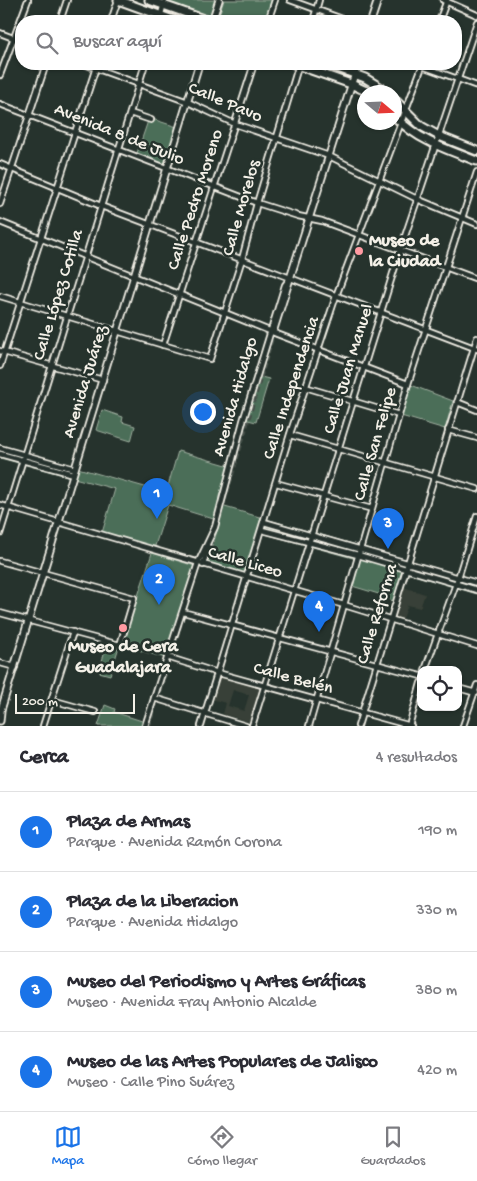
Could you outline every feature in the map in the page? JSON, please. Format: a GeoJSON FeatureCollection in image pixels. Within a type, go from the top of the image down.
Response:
{"type":"FeatureCollection","features":[{"type":"Feature","properties":{"kind":"main road"},"geometry":{"type":"LineString","coordinates":[[118,0],[153,15]]}},
{"type":"Feature","properties":{"kind":"main road"},"geometry":{"type":"LineString","coordinates":[[149,0],[164,3],[195,15]]}},
{"type":"Feature","properties":{"kind":"main road"},"geometry":{"type":"LineString","coordinates":[[213,15],[219,0]]}},
{"type":"Feature","properties":{"kind":"main road"},"geometry":{"type":"LineString","coordinates":[[373,15],[378,0]]}},
{"type":"Feature","properties":{"kind":"main road","name":"Avenida Juárez"},"geometry":{"type":"LineString","coordinates":[[0,721],[1,711],[197,70]]}},
{"type":"Feature","properties":{"kind":"main road"},"geometry":{"type":"LineString","coordinates":[[314,70],[357,86]]}},
{"type":"Feature","properties":{"kind":"main road"},"geometry":{"type":"LineString","coordinates":[[344,70],[377,85]]}},
{"type":"Feature","properties":{"kind":"main road","name":"Avenida Hidalgo"},"geometry":{"type":"LineString","coordinates":[[272,330],[291,278],[356,70]]}},
{"type":"Feature","properties":{"kind":"main road"},"geometry":{"type":"LineString","coordinates":[[402,108],[421,126],[439,136],[477,151]]}},
{"type":"Feature","properties":{"kind":"main road"},"geometry":{"type":"LineString","coordinates":[[402,124],[422,139],[477,161]]}},
{"type":"Feature","properties":{"kind":"street"},"geometry":{"type":"LineString","coordinates":[[22,15],[28,0]]}},
{"type":"Feature","properties":{"kind":"street"},"geometry":{"type":"LineString","coordinates":[[62,15],[67,0]]}},
{"type":"Feature","properties":{"kind":"street"},"geometry":{"type":"LineString","coordinates":[[113,15],[118,0]]}},
{"type":"Feature","properties":{"kind":"street"},"geometry":{"type":"LineString","coordinates":[[270,15],[275,0]]}},
{"type":"Feature","properties":{"kind":"street"},"geometry":{"type":"LineString","coordinates":[[290,0],[331,15]]}},
{"type":"Feature","properties":{"kind":"street"},"geometry":{"type":"LineString","coordinates":[[315,15],[319,0]]}},
{"type":"Feature","properties":{"kind":"street"},"geometry":{"type":"LineString","coordinates":[[441,15],[445,0],[477,15]]}},
{"type":"Feature","properties":{"kind":"street","name":"Calle Juan Manuel"},"geometry":{"type":"LineString","coordinates":[[462,67],[477,22]]}},
{"type":"Feature","properties":{"kind":"street"},"geometry":{"type":"LineString","coordinates":[[0,33],[14,38],[0,75]]}},
{"type":"Feature","properties":{"kind":"street"},"geometry":{"type":"LineString","coordinates":[[0,204],[44,70]]}},
{"type":"Feature","properties":{"kind":"street"},"geometry":{"type":"LineString","coordinates":[[0,366],[2,352],[41,239],[95,70]]}},
{"type":"Feature","properties":{"kind":"street","name":"Calle Pavo"},"geometry":{"type":"LineString","coordinates":[[106,70],[188,102],[235,124],[329,156],[417,199],[477,224]]}},
{"type":"Feature","properties":{"kind":"street","name":"Calle López Cotilla"},"geometry":{"type":"LineString","coordinates":[[0,534],[143,70]]}},
{"type":"Feature","properties":{"kind":"street","name":"Calle Pedro Moreno"},"geometry":{"type":"LineString","coordinates":[[163,345],[252,70]]}},
{"type":"Feature","properties":{"kind":"street","name":"Calle Morelos"},"geometry":{"type":"LineString","coordinates":[[163,345],[210,359],[242,259],[295,70]]}},
{"type":"Feature","properties":{"kind":"street","name":"Calle Independencia"},"geometry":{"type":"LineString","coordinates":[[402,121],[421,70]]}},
{"type":"Feature","properties":{"kind":"street"},"geometry":{"type":"LineString","coordinates":[[436,70],[477,86]]}},
{"type":"Feature","properties":{"kind":"street","name":"Calle Juan Manuel"},"geometry":{"type":"LineString","coordinates":[[252,726],[363,367],[461,70]]}},
{"type":"Feature","properties":{"kind":"street","name":"Avenida 8 de Julio"},"geometry":{"type":"LineString","coordinates":[[0,104],[119,149],[214,188],[257,203],[322,220],[477,279]]}},
{"type":"Feature","properties":{"kind":"street"},"geometry":{"type":"LineString","coordinates":[[130,113],[151,120]]}},
{"type":"Feature","properties":{"kind":"street","name":"Calle Independencia"},"geometry":{"type":"LineString","coordinates":[[201,726],[305,388],[336,296],[398,130]]}},
{"type":"Feature","properties":{"kind":"street"},"geometry":{"type":"LineString","coordinates":[[0,164],[101,206],[475,348]]}},
{"type":"Feature","properties":{"kind":"street","name":"Calle San Felipe"},"geometry":{"type":"LineString","coordinates":[[309,726],[408,384],[477,172]]}},
{"type":"Feature","properties":{"kind":"street"},"geometry":{"type":"LineString","coordinates":[[0,222],[225,313],[408,384]]}},
{"type":"Feature","properties":{"kind":"street"},"geometry":{"type":"LineString","coordinates":[[0,296],[163,345]]}},
{"type":"Feature","properties":{"kind":"street","name":"Avenida Hidalgo"},"geometry":{"type":"LineString","coordinates":[[145,726],[167,657],[215,527],[243,421],[272,330]]}},
{"type":"Feature","properties":{"kind":"street","name":"Calle Reforma"},"geometry":{"type":"LineString","coordinates":[[358,726],[477,338]]}},
{"type":"Feature","properties":{"kind":"street"},"geometry":{"type":"LineString","coordinates":[[2,352],[102,380]]}},
{"type":"Feature","properties":{"kind":"street"},"geometry":{"type":"LineString","coordinates":[[305,388],[399,415]]}},
{"type":"Feature","properties":{"kind":"street"},"geometry":{"type":"LineString","coordinates":[[457,402],[477,410]]}},
{"type":"Feature","properties":{"kind":"street"},"geometry":{"type":"LineString","coordinates":[[448,430],[477,438]]}},
{"type":"Feature","properties":{"kind":"street"},"geometry":{"type":"LineString","coordinates":[[290,435],[477,489]]}},
{"type":"Feature","properties":{"kind":"street"},"geometry":{"type":"LineString","coordinates":[[0,448],[74,472]]}},
{"type":"Feature","properties":{"kind":"street"},"geometry":{"type":"LineString","coordinates":[[0,454],[74,472]]}},
{"type":"Feature","properties":{"kind":"street"},"geometry":{"type":"LineString","coordinates":[[276,484],[372,509]]}},
{"type":"Feature","properties":{"kind":"street","name":"Calle Liceo"},"geometry":{"type":"LineString","coordinates":[[0,504],[477,646]]}},
{"type":"Feature","properties":{"kind":"street"},"geometry":{"type":"LineString","coordinates":[[426,666],[456,584],[477,516]]}},
{"type":"Feature","properties":{"kind":"street"},"geometry":{"type":"LineString","coordinates":[[264,522],[477,583]]}},
{"type":"Feature","properties":{"kind":"street"},"geometry":{"type":"LineString","coordinates":[[262,530],[477,590]]}},
{"type":"Feature","properties":{"kind":"street"},"geometry":{"type":"LineString","coordinates":[[0,561],[134,598],[120,645],[0,613]]}},
{"type":"Feature","properties":{"kind":"street"},"geometry":{"type":"LineString","coordinates":[[183,612],[417,675]]}},
{"type":"Feature","properties":{"kind":"street"},"geometry":{"type":"LineString","coordinates":[[43,726],[73,632]]}},
{"type":"Feature","properties":{"kind":"street","name":"Calle Belén"},"geometry":{"type":"LineString","coordinates":[[167,657],[410,726]]}},
{"type":"Feature","properties":{"kind":"street"},"geometry":{"type":"LineString","coordinates":[[0,663],[15,667]]}},
{"type":"Feature","properties":{"kind":"street"},"geometry":{"type":"LineString","coordinates":[[463,726],[476,693],[477,685]]}},
{"type":"Feature","properties":{"kind":"street"},"geometry":{"type":"LineString","coordinates":[[462,689],[476,693]]}},
{"type":"Feature","properties":{"kind":"street"},"geometry":{"type":"LineString","coordinates":[[154,698],[246,726]]}},
{"type":"Feature","properties":{"kind":"street"},"geometry":{"type":"LineString","coordinates":[[410,726],[417,699]]}},
{"type":"Feature","properties":{"kind":"street"},"geometry":{"type":"LineString","coordinates":[[52,700],[95,712]]}},
{"type":"Feature","properties":{"kind":"shaded area"},"geometry":{"type":"Polygon","coordinates":[[[403,587],[425,594],[420,608],[408,605],[402,621],[393,618],[403,587]]]}},
{"type":"Feature","properties":{"kind":"shaded area"},"geometry":{"type":"Polygon","coordinates":[[[218,677],[259,687],[260,689],[249,722],[223,714],[226,703],[211,699],[218,677]],[[233,690],[228,706],[244,711],[249,695],[233,690]]]}},
{"type":"Feature","properties":{"kind":"green space"},"geometry":{"type":"Polygon","coordinates":[[[168,0],[215,0],[210,15],[195,15],[166,5],[168,0]]]}},
{"type":"Feature","properties":{"kind":"green space"},"geometry":{"type":"Polygon","coordinates":[[[224,0],[273,0],[268,15],[219,15],[224,0]]]}},
{"type":"Feature","properties":{"kind":"green space"},"geometry":{"type":"Polygon","coordinates":[[[149,118],[177,127],[164,167],[136,156],[149,118]]]}},
{"type":"Feature","properties":{"kind":"green space"},"geometry":{"type":"Polygon","coordinates":[[[257,376],[269,379],[256,422],[244,419],[257,376]]]}},
{"type":"Feature","properties":{"kind":"green space"},"geometry":{"type":"Polygon","coordinates":[[[411,385],[453,401],[445,429],[401,416],[411,385]]]}},
{"type":"Feature","properties":{"kind":"green space"},"geometry":{"type":"Polygon","coordinates":[[[102,410],[123,417],[122,422],[135,426],[131,441],[96,430],[102,410]]]}},
{"type":"Feature","properties":{"kind":"green space"},"geometry":{"type":"Polygon","coordinates":[[[0,446],[166,493],[178,451],[230,466],[219,496],[218,505],[477,580],[477,594],[403,572],[394,602],[389,599],[386,600],[381,615],[376,614],[382,595],[352,586],[360,560],[258,532],[244,576],[207,564],[220,521],[168,505],[154,549],[102,533],[115,489],[0,458],[0,446]]]}},
{"type":"Feature","properties":{"kind":"green space"},"geometry":{"type":"Polygon","coordinates":[[[152,553],[195,566],[165,658],[122,645],[152,553]]]}},
{"type":"Feature","properties":{"kind":"green space"},"geometry":{"type":"Polygon","coordinates":[[[107,643],[115,645],[118,650],[110,675],[99,672],[107,643]]]}},
{"type":"Feature","properties":{"kind":"green space"},"geometry":{"type":"Polygon","coordinates":[[[105,705],[115,709],[114,712],[142,721],[141,726],[98,726],[105,705]]]}},
{"type":"Feature","properties":{"kind":"tunnel"},"geometry":{"type":"LineString","coordinates":[[217,524],[274,329]]}},
{"type":"Feature","properties":{"kind":"tunnel"},"geometry":{"type":"LineString","coordinates":[[148,726],[180,624]]}},
{"type":"Feature","properties":{"kind":"place","name":"Museo de la Ciudad"},"geometry":{"type":"Point","coordinates":[359,251]}},
{"type":"Feature","properties":{"kind":"place","name":"Plaza de Armas"},"geometry":{"type":"Point","coordinates":[157,519]}},
{"type":"Feature","properties":{"kind":"place","name":"Museo del Periodismo y Artes Gráficas"},"geometry":{"type":"Point","coordinates":[388,549]}},
{"type":"Feature","properties":{"kind":"place","name":"Plaza de la Liberacion"},"geometry":{"type":"Point","coordinates":[159,605]}},
{"type":"Feature","properties":{"kind":"place","name":"Museo de Cera Guadalajara"},"geometry":{"type":"Point","coordinates":[123,628]}},
{"type":"Feature","properties":{"kind":"place","name":"Museo de las Artes Populares de Jalisco"},"geometry":{"type":"Point","coordinates":[319,632]}}]}
